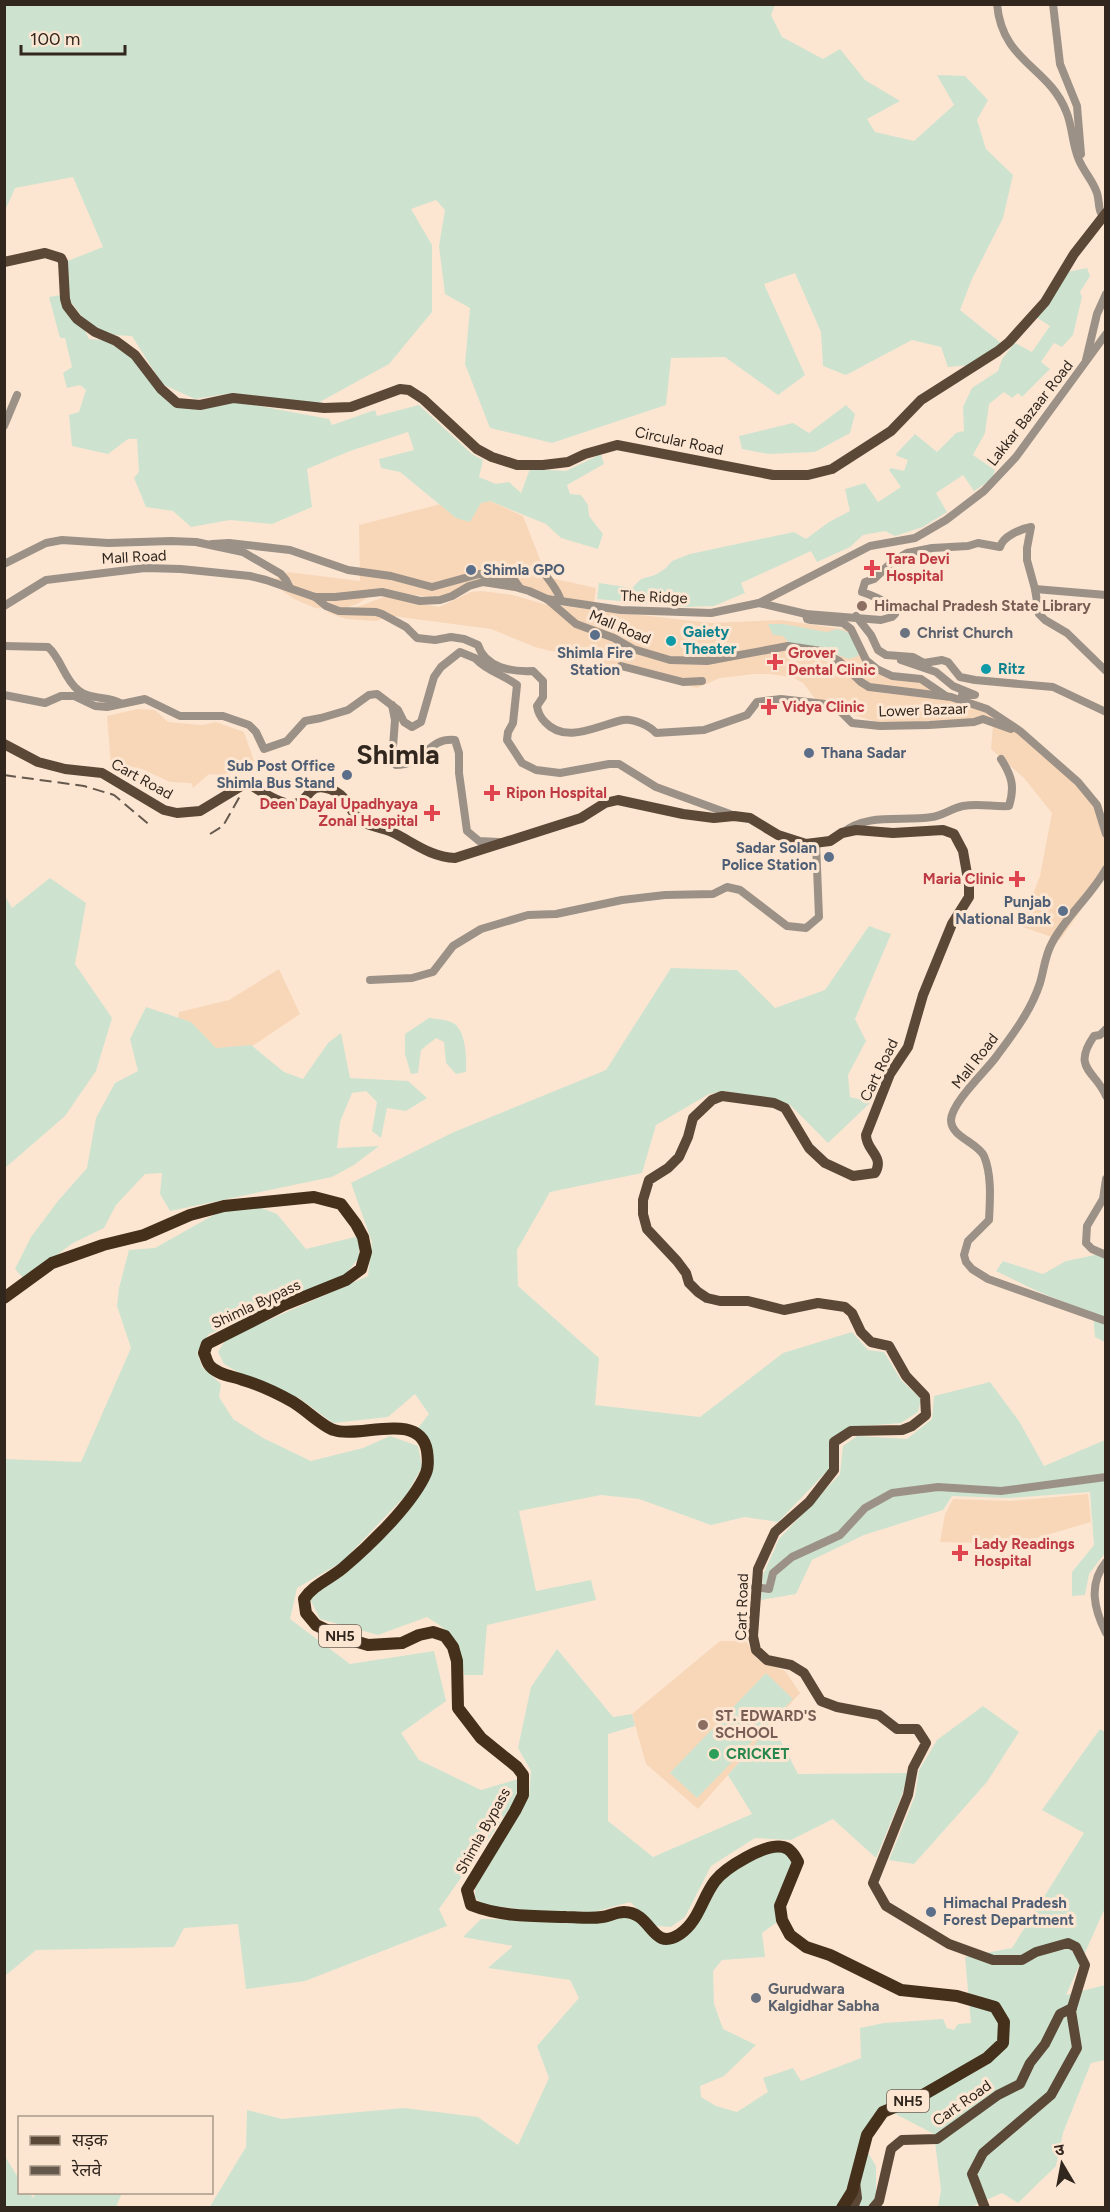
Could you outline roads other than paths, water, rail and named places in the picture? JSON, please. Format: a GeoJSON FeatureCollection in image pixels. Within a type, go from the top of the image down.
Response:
{"type":"FeatureCollection","features":[{"type":"Feature","properties":{"kind":"highway","name":"Shimla Bypass"},"geometry":{"type":"LineString","coordinates":[[4,1298],[52,1263],[103,1245],[144,1235],[201,1212],[251,1202],[314,1197],[341,1204],[363,1237],[366,1252],[361,1269],[346,1280],[284,1305],[238,1327],[207,1344],[204,1353],[210,1365],[222,1374],[281,1395],[331,1430],[347,1433],[376,1428],[401,1428],[421,1439],[426,1445],[427,1472],[410,1499],[341,1570],[310,1590],[304,1599],[306,1613],[316,1625],[340,1637],[368,1645],[402,1643],[419,1635],[433,1632],[445,1636],[453,1647],[457,1661],[458,1708],[471,1727],[517,1767],[523,1776],[523,1795],[467,1890],[471,1905],[486,1911],[525,1916],[602,1917],[622,1912],[637,1913],[650,1926],[655,1935],[664,1939],[678,1935],[692,1924],[714,1883],[725,1870],[770,1848],[783,1847],[792,1853],[798,1862],[780,1906],[782,1920],[790,1935],[806,1947],[830,1955],[901,1990],[957,1996],[996,2007],[1004,2022],[1003,2043],[987,2058],[923,2095],[883,2112],[867,2134],[852,2192],[842,2208]]}},
{"type":"Feature","properties":{"kind":"main road","name":"Circular Road"},"geometry":{"type":"LineString","coordinates":[[4,262],[45,253],[61,258],[65,299],[72,313],[95,332],[116,341],[135,355],[160,389],[177,403],[200,405],[233,398],[305,406],[351,406],[400,389],[409,390],[423,399],[477,449],[492,458],[517,465],[568,462],[585,454],[616,445],[773,476],[792,476],[820,473],[832,469],[891,431],[921,400],[1009,342],[1045,302],[1074,254],[1104,216]]}},
{"type":"Feature","properties":{"kind":"main road","name":"Cart Road"},"geometry":{"type":"LineString","coordinates":[[4,744],[38,762],[65,769],[102,772],[164,810],[177,813],[200,811],[243,784],[249,784],[284,803],[294,804],[301,801],[311,790],[324,788],[342,795],[349,802],[356,817],[363,823],[393,832],[437,856],[455,858],[581,818],[605,803],[618,800],[682,814],[714,818],[734,816],[750,818],[778,835],[806,844],[830,841],[842,833],[856,830],[893,833],[943,830],[954,834],[963,851],[969,897],[952,924],[923,995],[908,1047],[890,1074],[866,1135],[866,1142],[879,1159],[879,1166],[875,1173],[853,1176],[825,1163],[809,1148],[784,1108],[774,1103],[722,1096],[712,1100],[693,1118],[679,1157],[668,1168],[649,1180],[643,1200],[644,1223],[647,1229],[677,1261],[686,1273],[689,1283],[698,1292],[707,1298],[720,1301],[748,1301],[784,1310],[818,1303],[845,1307],[852,1312],[861,1332],[871,1342],[889,1346],[906,1376],[925,1396],[926,1415],[912,1426],[902,1430],[850,1431],[834,1442],[834,1470],[809,1502],[776,1532],[758,1569],[753,1636],[756,1650],[767,1660],[791,1665],[804,1673],[821,1701],[837,1707],[879,1715],[897,1729],[917,1729],[926,1743],[913,1768],[908,1795],[873,1882],[886,1906],[949,1944],[993,1960],[1022,1960],[1036,1952],[1068,1943],[1076,1947],[1085,1965],[1072,2008],[1077,2048],[1051,2095],[983,2153],[972,2174],[985,2208]]}},
{"type":"Feature","properties":{"kind":"main road","name":"Cart Road"},"geometry":{"type":"LineString","coordinates":[[873,2208],[879,2201],[891,2149],[902,2140],[937,2139],[998,2095],[1020,2084],[1030,2063],[1045,2044],[1060,2014],[1072,2008]]}},
{"type":"Feature","properties":{"kind":"main road"},"geometry":{"type":"LineString","coordinates":[[853,2208],[857,2198],[855,2181]]}},
{"type":"Feature","properties":{"kind":"street"},"geometry":{"type":"LineString","coordinates":[[997,4],[1001,28],[1008,42],[1047,82],[1062,103],[1070,123],[1076,152],[1083,167]]}},
{"type":"Feature","properties":{"kind":"street","name":"Circular Road"},"geometry":{"type":"LineString","coordinates":[[1053,4],[1060,64],[1077,106],[1083,167],[1096,189],[1104,216]]}},
{"type":"Feature","properties":{"kind":"street"},"geometry":{"type":"LineString","coordinates":[[1086,363],[1097,314],[1106,294]]}},
{"type":"Feature","properties":{"kind":"street","name":"Lakkar Bazaar Road"},"geometry":{"type":"LineString","coordinates":[[841,563],[870,546],[915,538],[946,520],[984,491],[1016,457],[1106,334]]}},
{"type":"Feature","properties":{"kind":"street"},"geometry":{"type":"LineString","coordinates":[[4,426],[17,395]]}},
{"type":"Feature","properties":{"kind":"street"},"geometry":{"type":"LineString","coordinates":[[899,557],[932,548],[968,546],[978,543],[1000,547],[1002,541],[1009,536],[1031,527],[1027,560],[1039,614],[1068,633],[1106,671]]}},
{"type":"Feature","properties":{"kind":"street"},"geometry":{"type":"LineString","coordinates":[[899,557],[915,538]]}},
{"type":"Feature","properties":{"kind":"street"},"geometry":{"type":"LineString","coordinates":[[4,564],[46,543],[62,540],[129,544],[171,541],[229,543],[290,550],[348,570],[391,576],[424,586],[438,586],[485,574],[515,581],[520,588]]}},
{"type":"Feature","properties":{"kind":"street"},"geometry":{"type":"LineString","coordinates":[[212,544],[243,552],[270,567],[281,574],[290,588]]}},
{"type":"Feature","properties":{"kind":"street","name":"The Ridge"},"geometry":{"type":"LineString","coordinates":[[759,603],[806,614],[856,616],[881,620],[892,617],[894,610],[890,606],[862,592],[862,589],[864,582],[874,579],[899,557]]}},
{"type":"Feature","properties":{"kind":"street","name":"The Ridge"},"geometry":{"type":"LineString","coordinates":[[547,599],[621,610],[711,613],[759,603],[841,563]]}},
{"type":"Feature","properties":{"kind":"street"},"geometry":{"type":"LineString","coordinates":[[541,567],[547,579],[558,589],[561,601]]}},
{"type":"Feature","properties":{"kind":"street","name":"Mall Road"},"geometry":{"type":"LineString","coordinates":[[4,606],[46,580],[145,568],[234,574],[266,580],[315,597],[382,592],[428,601],[452,596],[477,583],[520,588],[547,599],[576,624],[614,638],[633,649],[670,660],[707,662],[789,646],[821,651],[838,660],[869,687],[946,696],[962,699],[987,709],[1020,731],[1078,782],[1097,805],[1106,834]]}},
{"type":"Feature","properties":{"kind":"street"},"geometry":{"type":"LineString","coordinates":[[1035,589],[1106,595]]}},
{"type":"Feature","properties":{"kind":"street","name":"Lower Bazaar"},"geometry":{"type":"LineString","coordinates":[[315,597],[326,606],[339,611],[382,614],[406,627],[417,638],[464,639],[478,645],[479,650],[495,666],[514,671],[533,671],[543,681],[543,697],[537,706],[538,714],[560,733],[586,730],[622,720],[651,726],[656,733],[704,730],[747,715],[758,702],[781,699],[834,705],[852,723],[880,726],[929,725],[974,722],[983,719],[1020,731]]}},
{"type":"Feature","properties":{"kind":"street"},"geometry":{"type":"LineString","coordinates":[[806,614],[807,619],[817,622],[843,623],[851,629],[866,660],[884,674],[921,679],[946,696],[947,692],[974,697],[975,695],[953,686],[936,672],[886,655],[878,650],[871,635],[856,616]]}},
{"type":"Feature","properties":{"kind":"street"},"geometry":{"type":"LineString","coordinates":[[4,645],[48,647],[55,655],[65,675],[78,690],[122,705]]}},
{"type":"Feature","properties":{"kind":"street"},"geometry":{"type":"LineString","coordinates":[[4,695],[45,703],[61,696],[74,696],[94,706],[122,705],[145,699],[180,716],[224,716],[249,724],[256,732],[264,749],[287,741],[305,721],[348,710],[369,695],[376,694],[392,704],[404,722],[412,727],[421,722],[430,687],[441,667],[460,652],[490,662]]}},
{"type":"Feature","properties":{"kind":"street"},"geometry":{"type":"LineString","coordinates":[[886,655],[913,657],[924,663],[942,660],[948,662],[960,677],[975,680],[1053,687],[1106,712]]}},
{"type":"Feature","properties":{"kind":"street"},"geometry":{"type":"LineString","coordinates":[[476,658],[484,668],[495,670],[517,685],[513,723],[507,740],[522,763],[536,770],[560,773],[619,764],[656,787],[718,812],[734,816]]}},
{"type":"Feature","properties":{"kind":"street"},"geometry":{"type":"LineString","coordinates":[[621,666],[683,682],[702,681]]}},
{"type":"Feature","properties":{"kind":"street"},"geometry":{"type":"LineString","coordinates":[[392,704],[395,720],[392,759],[396,765],[410,763],[445,739],[455,741],[459,753],[459,773],[467,831],[479,841],[506,842]]}},
{"type":"Feature","properties":{"kind":"street"},"geometry":{"type":"LineString","coordinates":[[842,833],[852,825],[878,819],[935,817],[948,810],[978,804],[1009,806],[1014,792],[1007,767],[1001,759]]}},
{"type":"Feature","properties":{"kind":"street"},"geometry":{"type":"LineString","coordinates":[[370,980],[412,978],[433,972],[453,946],[481,929],[528,915],[555,914],[622,900],[665,895],[713,894],[728,887],[740,890],[787,926],[806,928],[819,917],[816,843]]}},
{"type":"Feature","properties":{"kind":"street","name":"Mall Road"},"geometry":{"type":"LineString","coordinates":[[1106,869],[1097,884],[1058,931],[1050,946],[1040,984],[1023,1021],[971,1086],[954,1111],[951,1120],[954,1129],[983,1154],[987,1165],[990,1194],[989,1220],[968,1241],[964,1255],[966,1262],[972,1269],[988,1279],[1106,1322]]}},
{"type":"Feature","properties":{"kind":"street"},"geometry":{"type":"LineString","coordinates":[[1106,1029],[1100,1035],[1094,1036],[1084,1056],[1088,1072],[1106,1096]]}},
{"type":"Feature","properties":{"kind":"street"},"geometry":{"type":"LineString","coordinates":[[1106,1179],[1103,1199],[1089,1219],[1085,1235],[1086,1243],[1092,1249],[1106,1255]]}},
{"type":"Feature","properties":{"kind":"street"},"geometry":{"type":"LineString","coordinates":[[755,1587],[769,1589],[773,1573],[792,1557],[840,1535],[865,1508],[892,1493],[938,1487],[1000,1491],[1106,1477]]}},
{"type":"Feature","properties":{"kind":"street"},"geometry":{"type":"LineString","coordinates":[[1106,1562],[1096,1575],[1095,1606],[1106,1633]]}},
{"type":"Feature","properties":{"kind":"railway"},"geometry":{"type":"LineString","coordinates":[[4,775],[84,786],[114,795],[152,827]]}},
{"type":"Feature","properties":{"kind":"railway"},"geometry":{"type":"LineString","coordinates":[[210,834],[223,826],[240,796]]}},
{"type":"Feature","properties":{"kind":"place","name":"Tara Devi Hospital"},"geometry":{"type":"Point","coordinates":[872,568]}},
{"type":"Feature","properties":{"kind":"place","name":"Shimla GPO"},"geometry":{"type":"Point","coordinates":[471,570]}},
{"type":"Feature","properties":{"kind":"place","name":"Himachal Pradesh State Library"},"geometry":{"type":"Point","coordinates":[862,606]}},
{"type":"Feature","properties":{"kind":"place","name":"Christ Church"},"geometry":{"type":"Point","coordinates":[905,633]}},
{"type":"Feature","properties":{"kind":"place","name":"Shimla Fire Station"},"geometry":{"type":"Point","coordinates":[595,635]}},
{"type":"Feature","properties":{"kind":"place","name":"Gaiety Theater"},"geometry":{"type":"Point","coordinates":[671,641]}},
{"type":"Feature","properties":{"kind":"place","name":"Grover Dental Clinic"},"geometry":{"type":"Point","coordinates":[775,662]}},
{"type":"Feature","properties":{"kind":"place","name":"Ritz"},"geometry":{"type":"Point","coordinates":[986,669]}},
{"type":"Feature","properties":{"kind":"place","name":"Vidya Clinic"},"geometry":{"type":"Point","coordinates":[769,707]}},
{"type":"Feature","properties":{"kind":"place","name":"Thana Sadar"},"geometry":{"type":"Point","coordinates":[809,753]}},
{"type":"Feature","properties":{"kind":"place","name":"Sub Post Office Shimla Bus Stand"},"geometry":{"type":"Point","coordinates":[347,775]}},
{"type":"Feature","properties":{"kind":"place","name":"Ripon Hospital"},"geometry":{"type":"Point","coordinates":[492,793]}},
{"type":"Feature","properties":{"kind":"place","name":"Deen Dayal Upadhyaya Zonal Hospital"},"geometry":{"type":"Point","coordinates":[432,813]}},
{"type":"Feature","properties":{"kind":"place","name":"Sadar Solan Police Station"},"geometry":{"type":"Point","coordinates":[829,857]}},
{"type":"Feature","properties":{"kind":"place","name":"Maria Clinic"},"geometry":{"type":"Point","coordinates":[1017,879]}},
{"type":"Feature","properties":{"kind":"place","name":"Punjab National Bank"},"geometry":{"type":"Point","coordinates":[1063,911]}},
{"type":"Feature","properties":{"kind":"place","name":"Lady Readings Hospital"},"geometry":{"type":"Point","coordinates":[960,1553]}},
{"type":"Feature","properties":{"kind":"place","name":"ST. EDWARD'S SCHOOL"},"geometry":{"type":"Point","coordinates":[703,1725]}},
{"type":"Feature","properties":{"kind":"place","name":"CRICKET"},"geometry":{"type":"Point","coordinates":[714,1754]}},
{"type":"Feature","properties":{"kind":"place","name":"Himachal Pradesh Forest Department"},"geometry":{"type":"Point","coordinates":[931,1912]}},
{"type":"Feature","properties":{"kind":"place","name":"Gurudwara Kalgidhar Sabha"},"geometry":{"type":"Point","coordinates":[756,1998]}},
{"type":"Feature","properties":{"kind":"district","name":"Shimla"},"geometry":{"type":"Point","coordinates":[398,755]}}]}
